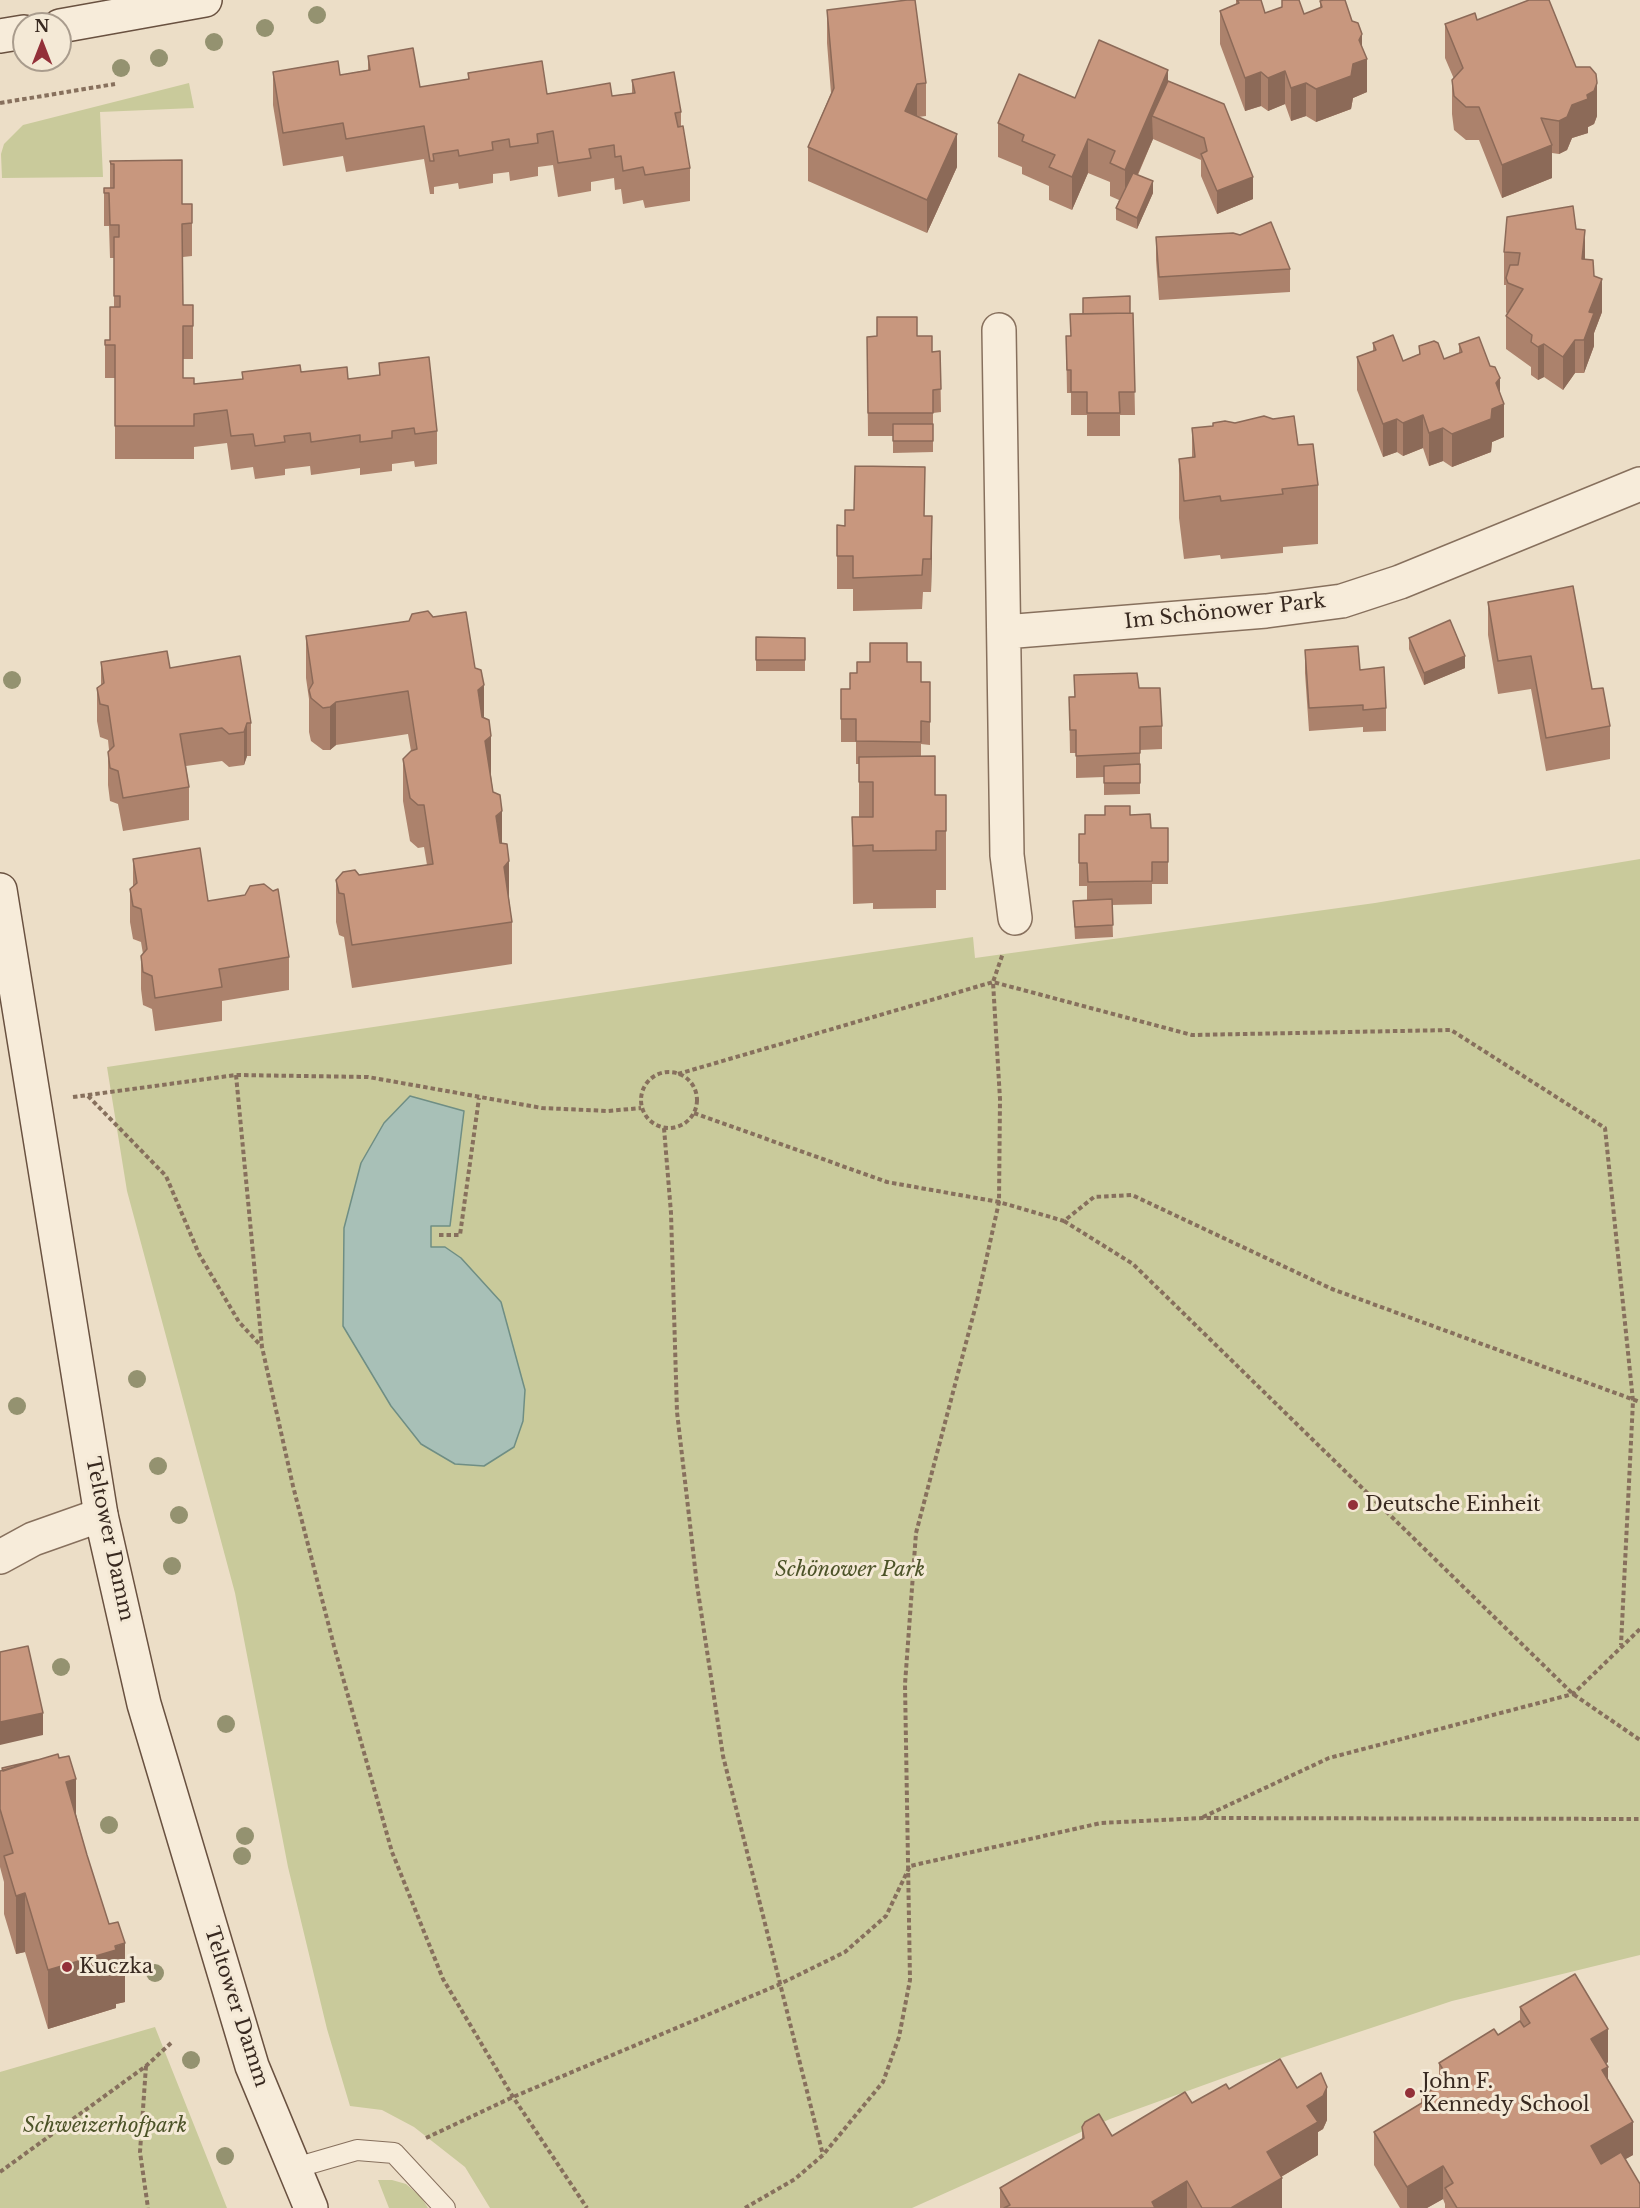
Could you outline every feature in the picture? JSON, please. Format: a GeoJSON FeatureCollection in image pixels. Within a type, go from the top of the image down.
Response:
{"type":"FeatureCollection","features":[{"type":"Feature","properties":{"kind":"street"},"geometry":{"type":"LineString","coordinates":[[72,24],[205,0]]}},
{"type":"Feature","properties":{"kind":"street"},"geometry":{"type":"LineString","coordinates":[[999,330],[1006,855],[1015,918]]}},
{"type":"Feature","properties":{"kind":"street","name":"Im Schönower Park"},"geometry":{"type":"LineString","coordinates":[[1004,632],[1266,611],[1342,601],[1400,582],[1640,484]]}},
{"type":"Feature","properties":{"kind":"street","name":"Teltower Damm"},"geometry":{"type":"LineString","coordinates":[[0,890],[101,1515],[144,1704],[252,2066],[311,2208]]}},
{"type":"Feature","properties":{"kind":"street"},"geometry":{"type":"LineString","coordinates":[[0,1557],[33,1539],[101,1515]]}},
{"type":"Feature","properties":{"kind":"lane"},"geometry":{"type":"LineString","coordinates":[[295,2168],[357,2150],[394,2153],[445,2208]]}},
{"type":"Feature","properties":{"kind":"path"},"geometry":{"type":"LineString","coordinates":[[0,103],[115,84]]}},
{"type":"Feature","properties":{"kind":"path"},"geometry":{"type":"LineString","coordinates":[[746,2208],[795,2179],[823,2155],[883,2082],[899,2037],[909,1980],[905,1684],[916,1533],[977,1301],[999,1202],[1000,1099],[993,982],[1015,918]]}},
{"type":"Feature","properties":{"kind":"path"},"geometry":{"type":"LineString","coordinates":[[678,1074],[692,1085],[697,1104],[694,1113],[682,1125],[664,1128],[650,1122],[641,1108],[640,1099],[646,1083],[660,1073],[678,1074],[993,982],[1192,1035],[1451,1030],[1605,1128],[1634,1401],[1621,1645]]}},
{"type":"Feature","properties":{"kind":"path"},"geometry":{"type":"LineString","coordinates":[[33,1102],[236,1075],[368,1077],[542,1108],[608,1111],[641,1108]]}},
{"type":"Feature","properties":{"kind":"path"},"geometry":{"type":"LineString","coordinates":[[236,1075],[262,1347],[331,1634],[392,1852],[443,1979],[513,2097],[587,2208]]}},
{"type":"Feature","properties":{"kind":"path"},"geometry":{"type":"LineString","coordinates":[[88,1095],[166,1176],[199,1254],[239,1322],[262,1347]]}},
{"type":"Feature","properties":{"kind":"path"},"geometry":{"type":"LineString","coordinates":[[439,1235],[460,1234],[479,1098]]}},
{"type":"Feature","properties":{"kind":"path"},"geometry":{"type":"LineString","coordinates":[[694,1113],[887,1182],[999,1202],[1064,1221],[1133,1264],[1573,1694],[1640,1740]]}},
{"type":"Feature","properties":{"kind":"path"},"geometry":{"type":"LineString","coordinates":[[664,1128],[671,1213],[677,1412],[697,1585],[723,1756],[778,1985],[823,2155]]}},
{"type":"Feature","properties":{"kind":"path"},"geometry":{"type":"LineString","coordinates":[[1064,1221],[1094,1197],[1132,1195],[1332,1289],[1640,1402]]}},
{"type":"Feature","properties":{"kind":"path"},"geometry":{"type":"LineString","coordinates":[[1202,1818],[1329,1758],[1573,1694],[1640,1629]]}},
{"type":"Feature","properties":{"kind":"path"},"geometry":{"type":"LineString","coordinates":[[909,1866],[1101,1823],[1202,1818],[1640,1819]]}},
{"type":"Feature","properties":{"kind":"path"},"geometry":{"type":"LineString","coordinates":[[394,2153],[513,2097],[778,1985],[844,1952],[886,1916],[909,1866]]}},
{"type":"Feature","properties":{"kind":"path"},"geometry":{"type":"LineString","coordinates":[[0,2172],[146,2066],[171,2043]]}},
{"type":"Feature","properties":{"kind":"path"},"geometry":{"type":"LineString","coordinates":[[146,2066],[140,2152],[148,2208]]}},
{"type":"Feature","properties":{"kind":"green space"},"geometry":{"type":"Polygon","coordinates":[[[189,83],[194,108],[100,112],[103,177],[2,178],[1,154],[4,144],[23,125],[189,83]]]}},
{"type":"Feature","properties":{"kind":"green space","name":"Schönower Park"},"geometry":{"type":"Polygon","coordinates":[[[1640,859],[1640,1955],[1452,2001],[1251,2068],[1110,2119],[912,2208],[490,2208],[465,2167],[414,2127],[382,2110],[350,2106],[327,2029],[288,1867],[235,1593],[127,1191],[107,1067],[973,937],[975,958],[1375,903],[1640,859]]]}},
{"type":"Feature","properties":{"kind":"green space","name":"Schweizerhofpark"},"geometry":{"type":"Polygon","coordinates":[[[155,2027],[227,2208],[0,2208],[0,2072],[155,2027]]]}},
{"type":"Feature","properties":{"kind":"green space"},"geometry":{"type":"Polygon","coordinates":[[[378,2180],[392,2180],[406,2184],[421,2197],[428,2208],[389,2208],[378,2180]]]}},
{"type":"Feature","properties":{"kind":"shaded area"},"geometry":{"type":"Polygon","coordinates":[[[410,1096],[464,1111],[450,1226],[431,1226],[431,1247],[445,1247],[461,1258],[501,1302],[525,1390],[523,1421],[514,1447],[484,1466],[455,1464],[421,1444],[391,1406],[343,1326],[344,1228],[361,1163],[384,1123],[410,1096]]]}},
{"type":"Feature","properties":{"kind":"building"},"geometry":{"type":"Polygon","coordinates":[[[915,0],[926,83],[917,84],[905,111],[957,134],[927,200],[808,147],[834,88],[827,10],[915,0]]]}},
{"type":"Feature","properties":{"kind":"building"},"geometry":{"type":"Polygon","coordinates":[[[1237,0],[1261,0],[1265,13],[1282,7],[1282,0],[1299,0],[1304,14],[1322,7],[1320,1],[1345,0],[1352,21],[1358,23],[1362,34],[1359,40],[1367,59],[1353,64],[1351,76],[1316,89],[1306,83],[1291,88],[1285,71],[1268,78],[1261,72],[1245,78],[1220,11],[1239,3],[1237,0]]]}},
{"type":"Feature","properties":{"kind":"building"},"geometry":{"type":"Polygon","coordinates":[[[1529,0],[1549,0],[1576,67],[1590,67],[1596,74],[1597,83],[1594,91],[1587,95],[1588,99],[1572,105],[1567,117],[1559,121],[1541,118],[1552,145],[1502,165],[1479,107],[1466,107],[1454,96],[1452,80],[1463,68],[1445,24],[1475,13],[1477,20],[1529,0]]]}},
{"type":"Feature","properties":{"kind":"building"},"geometry":{"type":"Polygon","coordinates":[[[1099,40],[1168,70],[1125,170],[1110,163],[1115,151],[1088,139],[1072,177],[1049,167],[1055,155],[1022,141],[1024,135],[998,123],[1019,74],[1075,98],[1099,40]]]}},
{"type":"Feature","properties":{"kind":"building"},"geometry":{"type":"Polygon","coordinates":[[[413,48],[420,87],[469,79],[468,73],[542,61],[547,94],[610,83],[612,96],[635,93],[632,80],[674,72],[681,112],[675,113],[678,127],[683,126],[690,168],[645,175],[643,167],[623,171],[621,156],[615,157],[614,145],[589,149],[591,158],[558,163],[553,131],[537,134],[538,143],[510,147],[509,139],[492,142],[493,150],[459,156],[458,150],[433,154],[434,161],[430,161],[424,126],[346,139],[343,123],[283,133],[273,72],[338,61],[340,75],[370,70],[368,56],[413,48]]]}},
{"type":"Feature","properties":{"kind":"building"},"geometry":{"type":"Polygon","coordinates":[[[1168,81],[1224,104],[1253,177],[1217,191],[1201,154],[1207,151],[1204,138],[1152,116],[1168,81]]]}},
{"type":"Feature","properties":{"kind":"building"},"geometry":{"type":"Polygon","coordinates":[[[182,160],[182,204],[192,204],[192,223],[182,224],[183,305],[193,305],[193,326],[183,326],[183,378],[194,378],[194,384],[243,379],[242,372],[300,365],[301,372],[347,367],[348,379],[380,375],[379,363],[429,357],[437,431],[415,434],[414,428],[392,431],[392,438],[360,442],[360,435],[311,442],[310,433],[284,436],[285,442],[255,446],[253,434],[231,436],[227,410],[194,414],[194,426],[115,426],[115,345],[105,345],[105,340],[110,340],[110,307],[120,307],[120,296],[114,296],[114,237],[119,237],[119,225],[110,225],[109,193],[104,193],[104,188],[114,188],[114,164],[110,161],[182,160]]]}},
{"type":"Feature","properties":{"kind":"building"},"geometry":{"type":"Polygon","coordinates":[[[1133,173],[1153,181],[1137,218],[1116,208],[1133,173]]]}},
{"type":"Feature","properties":{"kind":"building"},"geometry":{"type":"Polygon","coordinates":[[[1573,206],[1576,229],[1585,230],[1582,259],[1593,260],[1594,276],[1602,279],[1589,312],[1594,313],[1584,340],[1575,340],[1563,357],[1544,344],[1538,347],[1531,342],[1532,335],[1506,316],[1523,289],[1508,283],[1506,278],[1510,265],[1518,265],[1520,253],[1504,252],[1507,217],[1573,206]]]}},
{"type":"Feature","properties":{"kind":"building"},"geometry":{"type":"Polygon","coordinates":[[[1271,222],[1290,269],[1159,277],[1156,237],[1233,233],[1240,235],[1271,222]]]}},
{"type":"Feature","properties":{"kind":"building"},"geometry":{"type":"Polygon","coordinates":[[[1130,296],[1130,313],[1083,314],[1083,298],[1130,296]]]}},
{"type":"Feature","properties":{"kind":"building"},"geometry":{"type":"Polygon","coordinates":[[[1133,313],[1135,392],[1119,392],[1120,413],[1087,413],[1087,392],[1071,392],[1071,370],[1067,370],[1066,336],[1071,336],[1070,314],[1133,313]]]}},
{"type":"Feature","properties":{"kind":"building"},"geometry":{"type":"Polygon","coordinates":[[[877,317],[917,317],[917,336],[932,336],[932,352],[940,351],[941,389],[933,390],[933,413],[868,413],[867,337],[877,336],[877,317]]]}},
{"type":"Feature","properties":{"kind":"building"},"geometry":{"type":"Polygon","coordinates":[[[1393,335],[1403,361],[1420,354],[1419,346],[1434,341],[1438,343],[1444,359],[1462,352],[1459,344],[1479,337],[1490,366],[1495,367],[1500,378],[1496,383],[1504,404],[1492,409],[1491,419],[1452,434],[1443,428],[1429,433],[1423,415],[1403,423],[1397,419],[1383,424],[1357,357],[1376,350],[1373,343],[1393,335]]]}},
{"type":"Feature","properties":{"kind":"building"},"geometry":{"type":"Polygon","coordinates":[[[1264,416],[1273,419],[1294,416],[1298,445],[1313,444],[1318,485],[1282,489],[1283,494],[1221,501],[1220,496],[1184,501],[1179,459],[1195,457],[1192,428],[1213,426],[1213,423],[1225,421],[1235,423],[1264,416]]]}},
{"type":"Feature","properties":{"kind":"building"},"geometry":{"type":"Polygon","coordinates":[[[893,424],[933,424],[933,441],[893,441],[893,424]]]}},
{"type":"Feature","properties":{"kind":"building"},"geometry":{"type":"Polygon","coordinates":[[[855,466],[925,467],[924,516],[932,516],[931,559],[923,559],[922,575],[853,578],[853,556],[837,556],[837,525],[845,526],[845,510],[854,510],[855,466]]]}},
{"type":"Feature","properties":{"kind":"building"},"geometry":{"type":"Polygon","coordinates":[[[1573,586],[1592,689],[1603,688],[1610,726],[1546,738],[1531,656],[1498,661],[1488,602],[1573,586]]]}},
{"type":"Feature","properties":{"kind":"building"},"geometry":{"type":"Polygon","coordinates":[[[428,611],[433,617],[466,612],[475,668],[481,670],[484,685],[478,690],[482,717],[489,720],[491,736],[485,741],[493,792],[500,795],[502,811],[496,816],[500,843],[507,844],[509,861],[504,867],[512,922],[352,945],[344,894],[339,893],[336,880],[343,872],[355,870],[359,875],[433,864],[424,805],[418,805],[410,798],[403,759],[411,751],[417,749],[408,691],[336,702],[330,707],[323,708],[311,698],[309,690],[313,683],[306,636],[409,621],[412,614],[428,611]]]}},
{"type":"Feature","properties":{"kind":"building"},"geometry":{"type":"Polygon","coordinates":[[[1450,620],[1465,656],[1424,673],[1409,638],[1450,620]]]}},
{"type":"Feature","properties":{"kind":"building"},"geometry":{"type":"Polygon","coordinates":[[[756,637],[805,638],[805,660],[756,660],[756,637]]]}},
{"type":"Feature","properties":{"kind":"building"},"geometry":{"type":"Polygon","coordinates":[[[870,643],[907,643],[907,662],[921,662],[921,682],[930,682],[930,722],[921,721],[921,742],[856,741],[856,719],[841,719],[841,689],[850,689],[850,673],[857,673],[857,662],[870,662],[870,643]]]}},
{"type":"Feature","properties":{"kind":"building"},"geometry":{"type":"Polygon","coordinates":[[[1358,646],[1360,670],[1384,667],[1386,708],[1363,710],[1363,705],[1309,708],[1305,650],[1358,646]]]}},
{"type":"Feature","properties":{"kind":"building"},"geometry":{"type":"Polygon","coordinates":[[[167,651],[170,668],[240,656],[251,723],[247,723],[244,732],[229,734],[222,728],[180,734],[189,787],[123,798],[118,771],[110,768],[108,752],[114,746],[108,706],[100,704],[97,688],[104,683],[101,662],[167,651]]]}},
{"type":"Feature","properties":{"kind":"building"},"geometry":{"type":"Polygon","coordinates":[[[1137,673],[1139,688],[1160,688],[1162,726],[1140,727],[1140,753],[1076,756],[1076,730],[1070,730],[1069,697],[1075,697],[1074,675],[1137,673]]]}},
{"type":"Feature","properties":{"kind":"building"},"geometry":{"type":"Polygon","coordinates":[[[935,756],[935,795],[946,795],[946,831],[936,831],[936,850],[873,851],[873,845],[853,846],[852,817],[873,817],[873,782],[859,782],[859,757],[935,756]]]}},
{"type":"Feature","properties":{"kind":"building"},"geometry":{"type":"Polygon","coordinates":[[[1140,764],[1140,783],[1104,783],[1104,766],[1140,764]]]}},
{"type":"Feature","properties":{"kind":"building"},"geometry":{"type":"Polygon","coordinates":[[[1105,806],[1130,806],[1130,815],[1150,814],[1151,828],[1168,828],[1168,862],[1152,862],[1152,881],[1088,882],[1087,863],[1079,863],[1079,834],[1085,834],[1085,815],[1105,815],[1105,806]]]}},
{"type":"Feature","properties":{"kind":"building"},"geometry":{"type":"Polygon","coordinates":[[[200,848],[208,901],[245,895],[250,886],[264,884],[273,891],[278,889],[289,957],[219,969],[222,987],[155,998],[152,976],[143,972],[141,956],[147,949],[141,909],[133,906],[130,889],[137,883],[133,859],[200,848]]]}},
{"type":"Feature","properties":{"kind":"building"},"geometry":{"type":"Polygon","coordinates":[[[1112,899],[1113,925],[1075,927],[1073,901],[1112,899]]]}},
{"type":"Feature","properties":{"kind":"building"},"geometry":{"type":"Polygon","coordinates":[[[28,1646],[43,1713],[0,1722],[0,1652],[28,1646]]]}},
{"type":"Feature","properties":{"kind":"building"},"geometry":{"type":"Polygon","coordinates":[[[58,1754],[59,1758],[69,1756],[76,1779],[66,1782],[87,1855],[109,1924],[118,1922],[125,1943],[115,1946],[116,1950],[48,1970],[25,1893],[16,1896],[4,1856],[13,1853],[0,1809],[0,1771],[58,1754]]]}},
{"type":"Feature","properties":{"kind":"building"},"geometry":{"type":"Polygon","coordinates":[[[37,1760],[3,1771],[2,1768],[37,1760]]]}},
{"type":"Feature","properties":{"kind":"building"},"geometry":{"type":"Polygon","coordinates":[[[1575,1974],[1608,2029],[1591,2039],[1608,2067],[1602,2070],[1633,2122],[1591,2146],[1601,2164],[1621,2152],[1640,2184],[1640,2208],[1457,2208],[1445,2188],[1453,2183],[1443,2166],[1407,2187],[1374,2132],[1425,2101],[1421,2096],[1449,2079],[1439,2063],[1494,2029],[1498,2035],[1520,2021],[1524,2027],[1530,2023],[1520,2007],[1575,1974]]]}},
{"type":"Feature","properties":{"kind":"building"},"geometry":{"type":"Polygon","coordinates":[[[1280,2059],[1297,2088],[1321,2073],[1327,2087],[1323,2096],[1307,2106],[1318,2122],[1267,2152],[1282,2178],[1231,2208],[1202,2208],[1187,2181],[1152,2202],[1155,2208],[1004,2208],[1010,2205],[1000,2188],[1084,2138],[1082,2127],[1085,2122],[1099,2114],[1112,2136],[1185,2092],[1192,2103],[1226,2084],[1229,2089],[1280,2059]]]}},
{"type":"Feature","properties":{"kind":"place","name":"Deutsche Einheit"},"geometry":{"type":"Point","coordinates":[1353,1505]}},
{"type":"Feature","properties":{"kind":"place","name":"Kuczka"},"geometry":{"type":"Point","coordinates":[67,1967]}},
{"type":"Feature","properties":{"kind":"place","name":"John F. Kennedy School"},"geometry":{"type":"Point","coordinates":[1410,2093]}}]}
